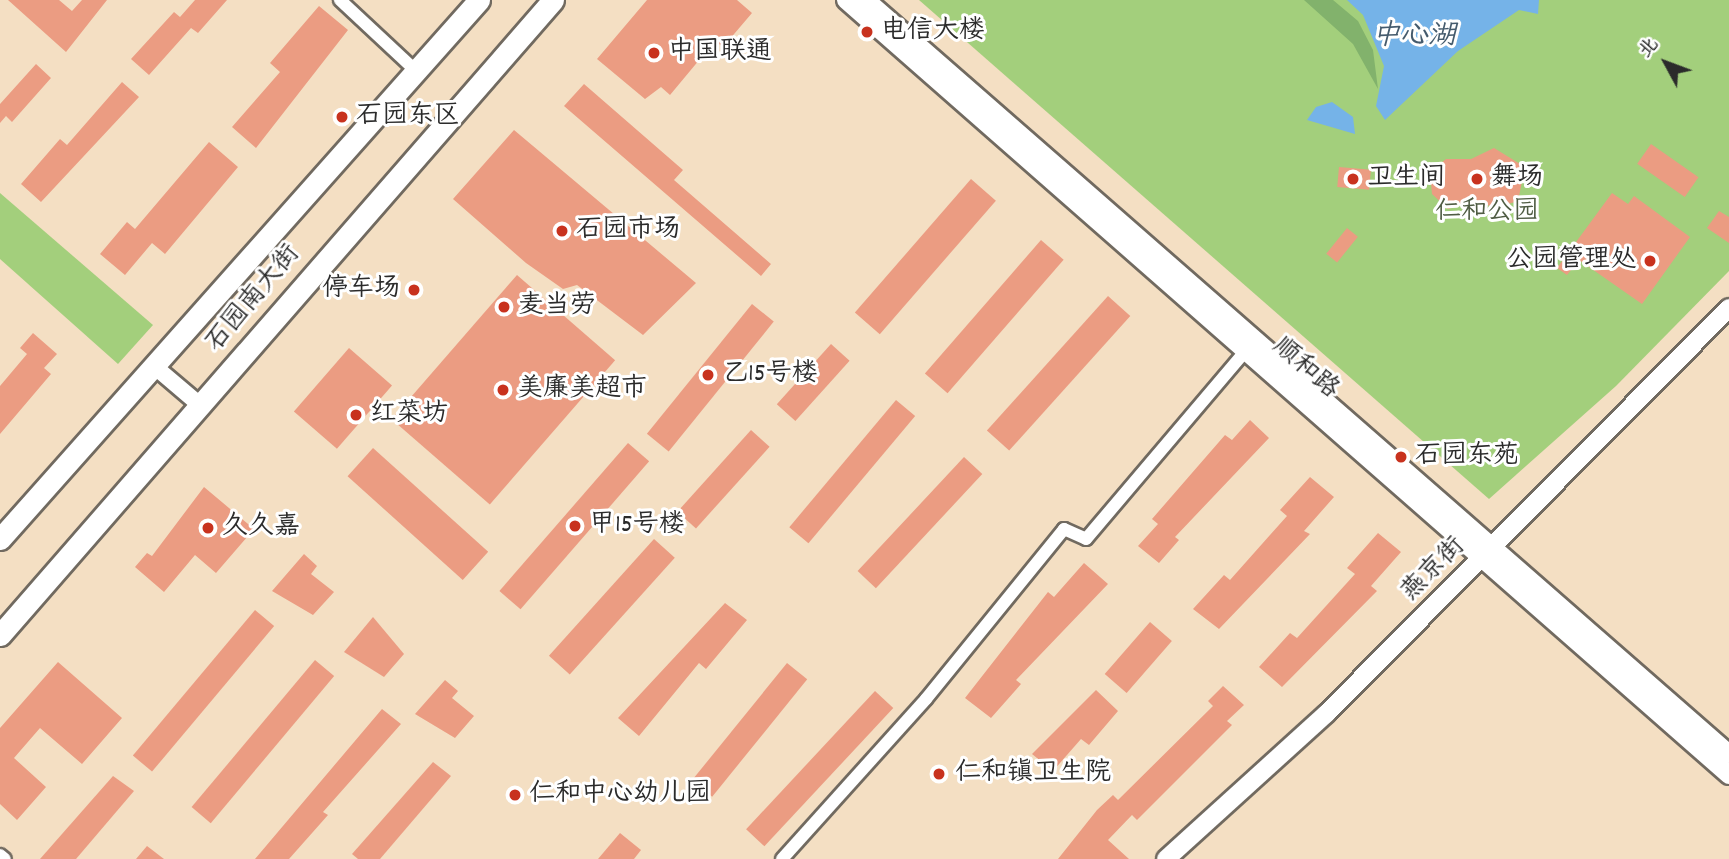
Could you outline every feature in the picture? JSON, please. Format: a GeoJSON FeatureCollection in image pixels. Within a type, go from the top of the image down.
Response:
{"type":"FeatureCollection","features":[{"type":"Feature","properties":{"kind":"main road","name":"石园南大街"},"geometry":{"type":"LineString","coordinates":[[2,532],[154,366],[479,0]]}},
{"type":"Feature","properties":{"kind":"main road","name":"石园南大街"},"geometry":{"type":"LineString","coordinates":[[0,635],[553,0]]}},
{"type":"Feature","properties":{"kind":"main road","name":"顺和路"},"geometry":{"type":"LineString","coordinates":[[846,0],[1250,346],[1487,554],[1729,775]]}},
{"type":"Feature","properties":{"kind":"main road","name":"顺和路"},"geometry":{"type":"LineString","coordinates":[[866,0],[1250,346]]}},
{"type":"Feature","properties":{"kind":"main road","name":"燕京街"},"geometry":{"type":"LineString","coordinates":[[1166,859],[1326,714],[1729,308]]}},
{"type":"Feature","properties":{"kind":"main road","name":"顺和路"},"geometry":{"type":"LineString","coordinates":[[1487,554],[1729,754]]}},
{"type":"Feature","properties":{"kind":"street"},"geometry":{"type":"LineString","coordinates":[[340,0],[415,70]]}},
{"type":"Feature","properties":{"kind":"street"},"geometry":{"type":"LineString","coordinates":[[782,859],[926,699],[1064,529],[1086,539],[1250,346]]}},
{"type":"Feature","properties":{"kind":"street"},"geometry":{"type":"LineString","coordinates":[[154,366],[200,405]]}},
{"type":"Feature","properties":{"kind":"street"},"geometry":{"type":"LineString","coordinates":[[0,855],[5,859]]}},
{"type":"Feature","properties":{"kind":"green space","name":"仁和公园"},"geometry":{"type":"Polygon","coordinates":[[[919,0],[1729,0],[1729,271],[1616,386],[1489,499],[919,0]]]}},
{"type":"Feature","properties":{"kind":"green space"},"geometry":{"type":"Polygon","coordinates":[[[1304,0],[1333,0],[1358,21],[1373,50],[1378,89],[1353,44],[1304,0]]]}},
{"type":"Feature","properties":{"kind":"green space"},"geometry":{"type":"Polygon","coordinates":[[[0,193],[153,325],[118,364],[0,259],[0,193]]]}},
{"type":"Feature","properties":{"kind":"water","name":"中心湖"},"geometry":{"type":"Polygon","coordinates":[[[1347,0],[1539,0],[1538,14],[1519,10],[1458,51],[1385,120],[1376,106],[1384,66],[1363,15],[1347,0]]]}},
{"type":"Feature","properties":{"kind":"water"},"geometry":{"type":"Polygon","coordinates":[[[1332,102],[1353,117],[1355,134],[1307,120],[1316,107],[1332,102]]]}},
{"type":"Feature","properties":{"kind":"building"},"geometry":{"type":"Polygon","coordinates":[[[8,0],[59,0],[72,11],[82,0],[107,0],[66,52],[8,0]]]}},
{"type":"Feature","properties":{"kind":"building"},"geometry":{"type":"Polygon","coordinates":[[[195,0],[227,0],[198,33],[191,28],[149,75],[131,59],[174,12],[180,17],[195,0]]]}},
{"type":"Feature","properties":{"kind":"building","name":"中国联通"},"geometry":{"type":"Polygon","coordinates":[[[647,0],[737,0],[752,13],[723,47],[715,41],[670,95],[661,87],[645,99],[597,59],[647,0]]]}},
{"type":"Feature","properties":{"kind":"building"},"geometry":{"type":"Polygon","coordinates":[[[319,6],[348,30],[256,148],[232,127],[280,72],[270,63],[319,6]]]}},
{"type":"Feature","properties":{"kind":"building"},"geometry":{"type":"Polygon","coordinates":[[[36,64],[51,78],[12,122],[6,116],[0,123],[0,104],[36,64]]]}},
{"type":"Feature","properties":{"kind":"building"},"geometry":{"type":"Polygon","coordinates":[[[122,82],[139,97],[41,202],[21,184],[60,139],[67,145],[122,82]]]}},
{"type":"Feature","properties":{"kind":"building","name":"中国联通"},"geometry":{"type":"Polygon","coordinates":[[[584,84],[683,170],[674,180],[771,264],[761,276],[564,106],[584,84]]]}},
{"type":"Feature","properties":{"kind":"building","name":"石园市场"},"geometry":{"type":"Polygon","coordinates":[[[514,130],[696,283],[643,335],[577,285],[563,289],[526,263],[453,199],[514,130]]]}},
{"type":"Feature","properties":{"kind":"building"},"geometry":{"type":"Polygon","coordinates":[[[209,142],[238,167],[165,254],[152,243],[125,275],[100,254],[127,222],[135,229],[209,142]]]}},
{"type":"Feature","properties":{"kind":"building"},"geometry":{"type":"Polygon","coordinates":[[[1651,144],[1699,177],[1685,197],[1637,164],[1651,144]]]}},
{"type":"Feature","properties":{"kind":"building","name":"舞场"},"geometry":{"type":"Polygon","coordinates":[[[1494,148],[1525,167],[1518,201],[1495,208],[1475,200],[1448,209],[1432,194],[1430,172],[1446,159],[1471,159],[1494,148]]]}},
{"type":"Feature","properties":{"kind":"building","name":"卫生间"},"geometry":{"type":"Polygon","coordinates":[[[1339,167],[1371,170],[1369,190],[1337,187],[1339,167]]]}},
{"type":"Feature","properties":{"kind":"building"},"geometry":{"type":"Polygon","coordinates":[[[971,179],[996,201],[880,334],[855,313],[971,179]]]}},
{"type":"Feature","properties":{"kind":"building"},"geometry":{"type":"Polygon","coordinates":[[[1612,193],[1628,204],[1634,196],[1690,237],[1642,304],[1579,260],[1567,275],[1557,268],[1612,193]]]}},
{"type":"Feature","properties":{"kind":"building"},"geometry":{"type":"Polygon","coordinates":[[[1719,211],[1729,217],[1729,243],[1707,228],[1719,211]]]}},
{"type":"Feature","properties":{"kind":"building"},"geometry":{"type":"Polygon","coordinates":[[[1347,228],[1358,237],[1337,262],[1326,254],[1347,228]]]}},
{"type":"Feature","properties":{"kind":"building"},"geometry":{"type":"Polygon","coordinates":[[[1041,240],[1064,260],[948,393],[925,374],[1041,240]]]}},
{"type":"Feature","properties":{"kind":"building","name":"美廉美超市"},"geometry":{"type":"Polygon","coordinates":[[[517,275],[615,360],[490,504],[392,419],[517,275]]]}},
{"type":"Feature","properties":{"kind":"building"},"geometry":{"type":"Polygon","coordinates":[[[1108,296],[1130,316],[1009,451],[987,431],[1108,296]]]}},
{"type":"Feature","properties":{"kind":"building","name":"乙15号楼"},"geometry":{"type":"Polygon","coordinates":[[[752,304],[774,322],[669,451],[647,434],[752,304]]]}},
{"type":"Feature","properties":{"kind":"building"},"geometry":{"type":"Polygon","coordinates":[[[33,333],[57,354],[44,368],[51,374],[0,434],[0,386],[27,354],[20,348],[33,333]]]}},
{"type":"Feature","properties":{"kind":"building"},"geometry":{"type":"Polygon","coordinates":[[[831,344],[850,361],[795,421],[777,404],[831,344]]]}},
{"type":"Feature","properties":{"kind":"building"},"geometry":{"type":"Polygon","coordinates":[[[349,348],[392,385],[337,449],[294,411],[349,348]]]}},
{"type":"Feature","properties":{"kind":"building"},"geometry":{"type":"Polygon","coordinates":[[[896,400],[915,416],[808,543],[789,527],[896,400]]]}},
{"type":"Feature","properties":{"kind":"building"},"geometry":{"type":"Polygon","coordinates":[[[1250,420],[1269,438],[1175,537],[1179,540],[1159,563],[1138,546],[1158,524],[1152,519],[1225,435],[1232,440],[1250,420]]]}},
{"type":"Feature","properties":{"kind":"building"},"geometry":{"type":"Polygon","coordinates":[[[751,430],[770,447],[696,528],[677,512],[751,430]]]}},
{"type":"Feature","properties":{"kind":"building","name":"甲15号楼"},"geometry":{"type":"Polygon","coordinates":[[[628,443],[649,461],[521,609],[499,591],[628,443]]]}},
{"type":"Feature","properties":{"kind":"building"},"geometry":{"type":"Polygon","coordinates":[[[373,448],[488,552],[463,580],[348,476],[373,448]]]}},
{"type":"Feature","properties":{"kind":"building"},"geometry":{"type":"Polygon","coordinates":[[[964,457],[982,474],[876,588],[858,571],[964,457]]]}},
{"type":"Feature","properties":{"kind":"building"},"geometry":{"type":"Polygon","coordinates":[[[1310,477],[1334,497],[1304,531],[1310,534],[1219,629],[1193,609],[1224,575],[1230,580],[1287,516],[1280,510],[1310,477]]]}},
{"type":"Feature","properties":{"kind":"building"},"geometry":{"type":"Polygon","coordinates":[[[204,487],[254,529],[216,573],[195,555],[164,592],[135,567],[147,553],[152,556],[204,487]]]}},
{"type":"Feature","properties":{"kind":"building"},"geometry":{"type":"Polygon","coordinates":[[[1378,533],[1401,552],[1371,586],[1377,591],[1282,687],[1259,667],[1290,633],[1297,638],[1355,574],[1347,568],[1378,533]]]}},
{"type":"Feature","properties":{"kind":"building"},"geometry":{"type":"Polygon","coordinates":[[[654,539],[675,558],[570,674],[549,656],[654,539]]]}},
{"type":"Feature","properties":{"kind":"building"},"geometry":{"type":"Polygon","coordinates":[[[304,554],[317,566],[311,574],[334,592],[313,615],[272,591],[304,554]]]}},
{"type":"Feature","properties":{"kind":"building"},"geometry":{"type":"Polygon","coordinates":[[[1084,563],[1108,584],[1016,680],[1021,684],[991,718],[965,698],[1048,592],[1054,597],[1084,563]]]}},
{"type":"Feature","properties":{"kind":"building"},"geometry":{"type":"Polygon","coordinates":[[[725,603],[747,620],[706,669],[699,663],[639,736],[618,718],[725,603]]]}},
{"type":"Feature","properties":{"kind":"building"},"geometry":{"type":"Polygon","coordinates":[[[255,610],[274,626],[152,772],[133,756],[255,610]]]}},
{"type":"Feature","properties":{"kind":"building"},"geometry":{"type":"Polygon","coordinates":[[[373,617],[404,654],[384,677],[344,652],[373,617]]]}},
{"type":"Feature","properties":{"kind":"building"},"geometry":{"type":"Polygon","coordinates":[[[1150,622],[1172,641],[1127,693],[1105,674],[1150,622]]]}},
{"type":"Feature","properties":{"kind":"building"},"geometry":{"type":"Polygon","coordinates":[[[315,660],[334,676],[211,823],[192,807],[315,660]]]}},
{"type":"Feature","properties":{"kind":"building"},"geometry":{"type":"Polygon","coordinates":[[[58,662],[122,718],[82,764],[40,728],[14,758],[46,787],[17,820],[0,804],[0,728],[58,662]]]}},
{"type":"Feature","properties":{"kind":"building"},"geometry":{"type":"Polygon","coordinates":[[[787,663],[807,679],[712,797],[692,780],[787,663]]]}},
{"type":"Feature","properties":{"kind":"building"},"geometry":{"type":"Polygon","coordinates":[[[445,680],[458,691],[452,698],[474,716],[455,738],[415,714],[445,680]]]}},
{"type":"Feature","properties":{"kind":"building"},"geometry":{"type":"Polygon","coordinates":[[[1223,686],[1244,705],[1227,721],[1232,725],[1137,820],[1132,815],[1108,840],[1129,859],[1058,859],[1097,810],[1113,795],[1118,800],[1213,706],[1208,701],[1223,686]]]}},
{"type":"Feature","properties":{"kind":"building"},"geometry":{"type":"Polygon","coordinates":[[[1096,690],[1118,711],[1089,745],[1081,739],[1053,771],[1032,754],[1096,690]]]}},
{"type":"Feature","properties":{"kind":"building"},"geometry":{"type":"Polygon","coordinates":[[[875,691],[893,708],[764,846],[746,829],[875,691]]]}},
{"type":"Feature","properties":{"kind":"building"},"geometry":{"type":"Polygon","coordinates":[[[382,709],[401,724],[323,812],[328,815],[289,859],[255,859],[382,709]]]}},
{"type":"Feature","properties":{"kind":"building"},"geometry":{"type":"Polygon","coordinates":[[[433,762],[451,776],[380,859],[358,859],[352,854],[433,762]]]}},
{"type":"Feature","properties":{"kind":"building"},"geometry":{"type":"Polygon","coordinates":[[[113,776],[134,791],[76,859],[40,859],[113,776]]]}},
{"type":"Feature","properties":{"kind":"building"},"geometry":{"type":"Polygon","coordinates":[[[620,833],[641,850],[634,859],[598,859],[620,833]]]}},
{"type":"Feature","properties":{"kind":"building"},"geometry":{"type":"Polygon","coordinates":[[[147,846],[164,859],[136,859],[147,846]]]}},
{"type":"Feature","properties":{"kind":"place","name":"电信大楼"},"geometry":{"type":"Point","coordinates":[867,32]}},
{"type":"Feature","properties":{"kind":"place","name":"中国联通"},"geometry":{"type":"Point","coordinates":[654,53]}},
{"type":"Feature","properties":{"kind":"place","name":"石园东区"},"geometry":{"type":"Point","coordinates":[342,117]}},
{"type":"Feature","properties":{"kind":"place","name":"卫生间"},"geometry":{"type":"Point","coordinates":[1353,179]}},
{"type":"Feature","properties":{"kind":"place","name":"舞场"},"geometry":{"type":"Point","coordinates":[1477,179]}},
{"type":"Feature","properties":{"kind":"place","name":"石园市场"},"geometry":{"type":"Point","coordinates":[562,231]}},
{"type":"Feature","properties":{"kind":"place","name":"公园管理处"},"geometry":{"type":"Point","coordinates":[1650,261]}},
{"type":"Feature","properties":{"kind":"place","name":"停车场"},"geometry":{"type":"Point","coordinates":[414,290]}},
{"type":"Feature","properties":{"kind":"place","name":"麦当劳"},"geometry":{"type":"Point","coordinates":[504,307]}},
{"type":"Feature","properties":{"kind":"place","name":"乙15号楼"},"geometry":{"type":"Point","coordinates":[708,375]}},
{"type":"Feature","properties":{"kind":"place","name":"美廉美超市"},"geometry":{"type":"Point","coordinates":[503,390]}},
{"type":"Feature","properties":{"kind":"place","name":"红菜坊"},"geometry":{"type":"Point","coordinates":[356,415]}},
{"type":"Feature","properties":{"kind":"place","name":"石园东苑"},"geometry":{"type":"Point","coordinates":[1401,457]}},
{"type":"Feature","properties":{"kind":"place","name":"甲15号楼"},"geometry":{"type":"Point","coordinates":[575,526]}},
{"type":"Feature","properties":{"kind":"place","name":"久久嘉"},"geometry":{"type":"Point","coordinates":[208,528]}},
{"type":"Feature","properties":{"kind":"place","name":"仁和镇卫生院"},"geometry":{"type":"Point","coordinates":[939,774]}},
{"type":"Feature","properties":{"kind":"place","name":"仁和中心幼儿园"},"geometry":{"type":"Point","coordinates":[515,795]}}]}
